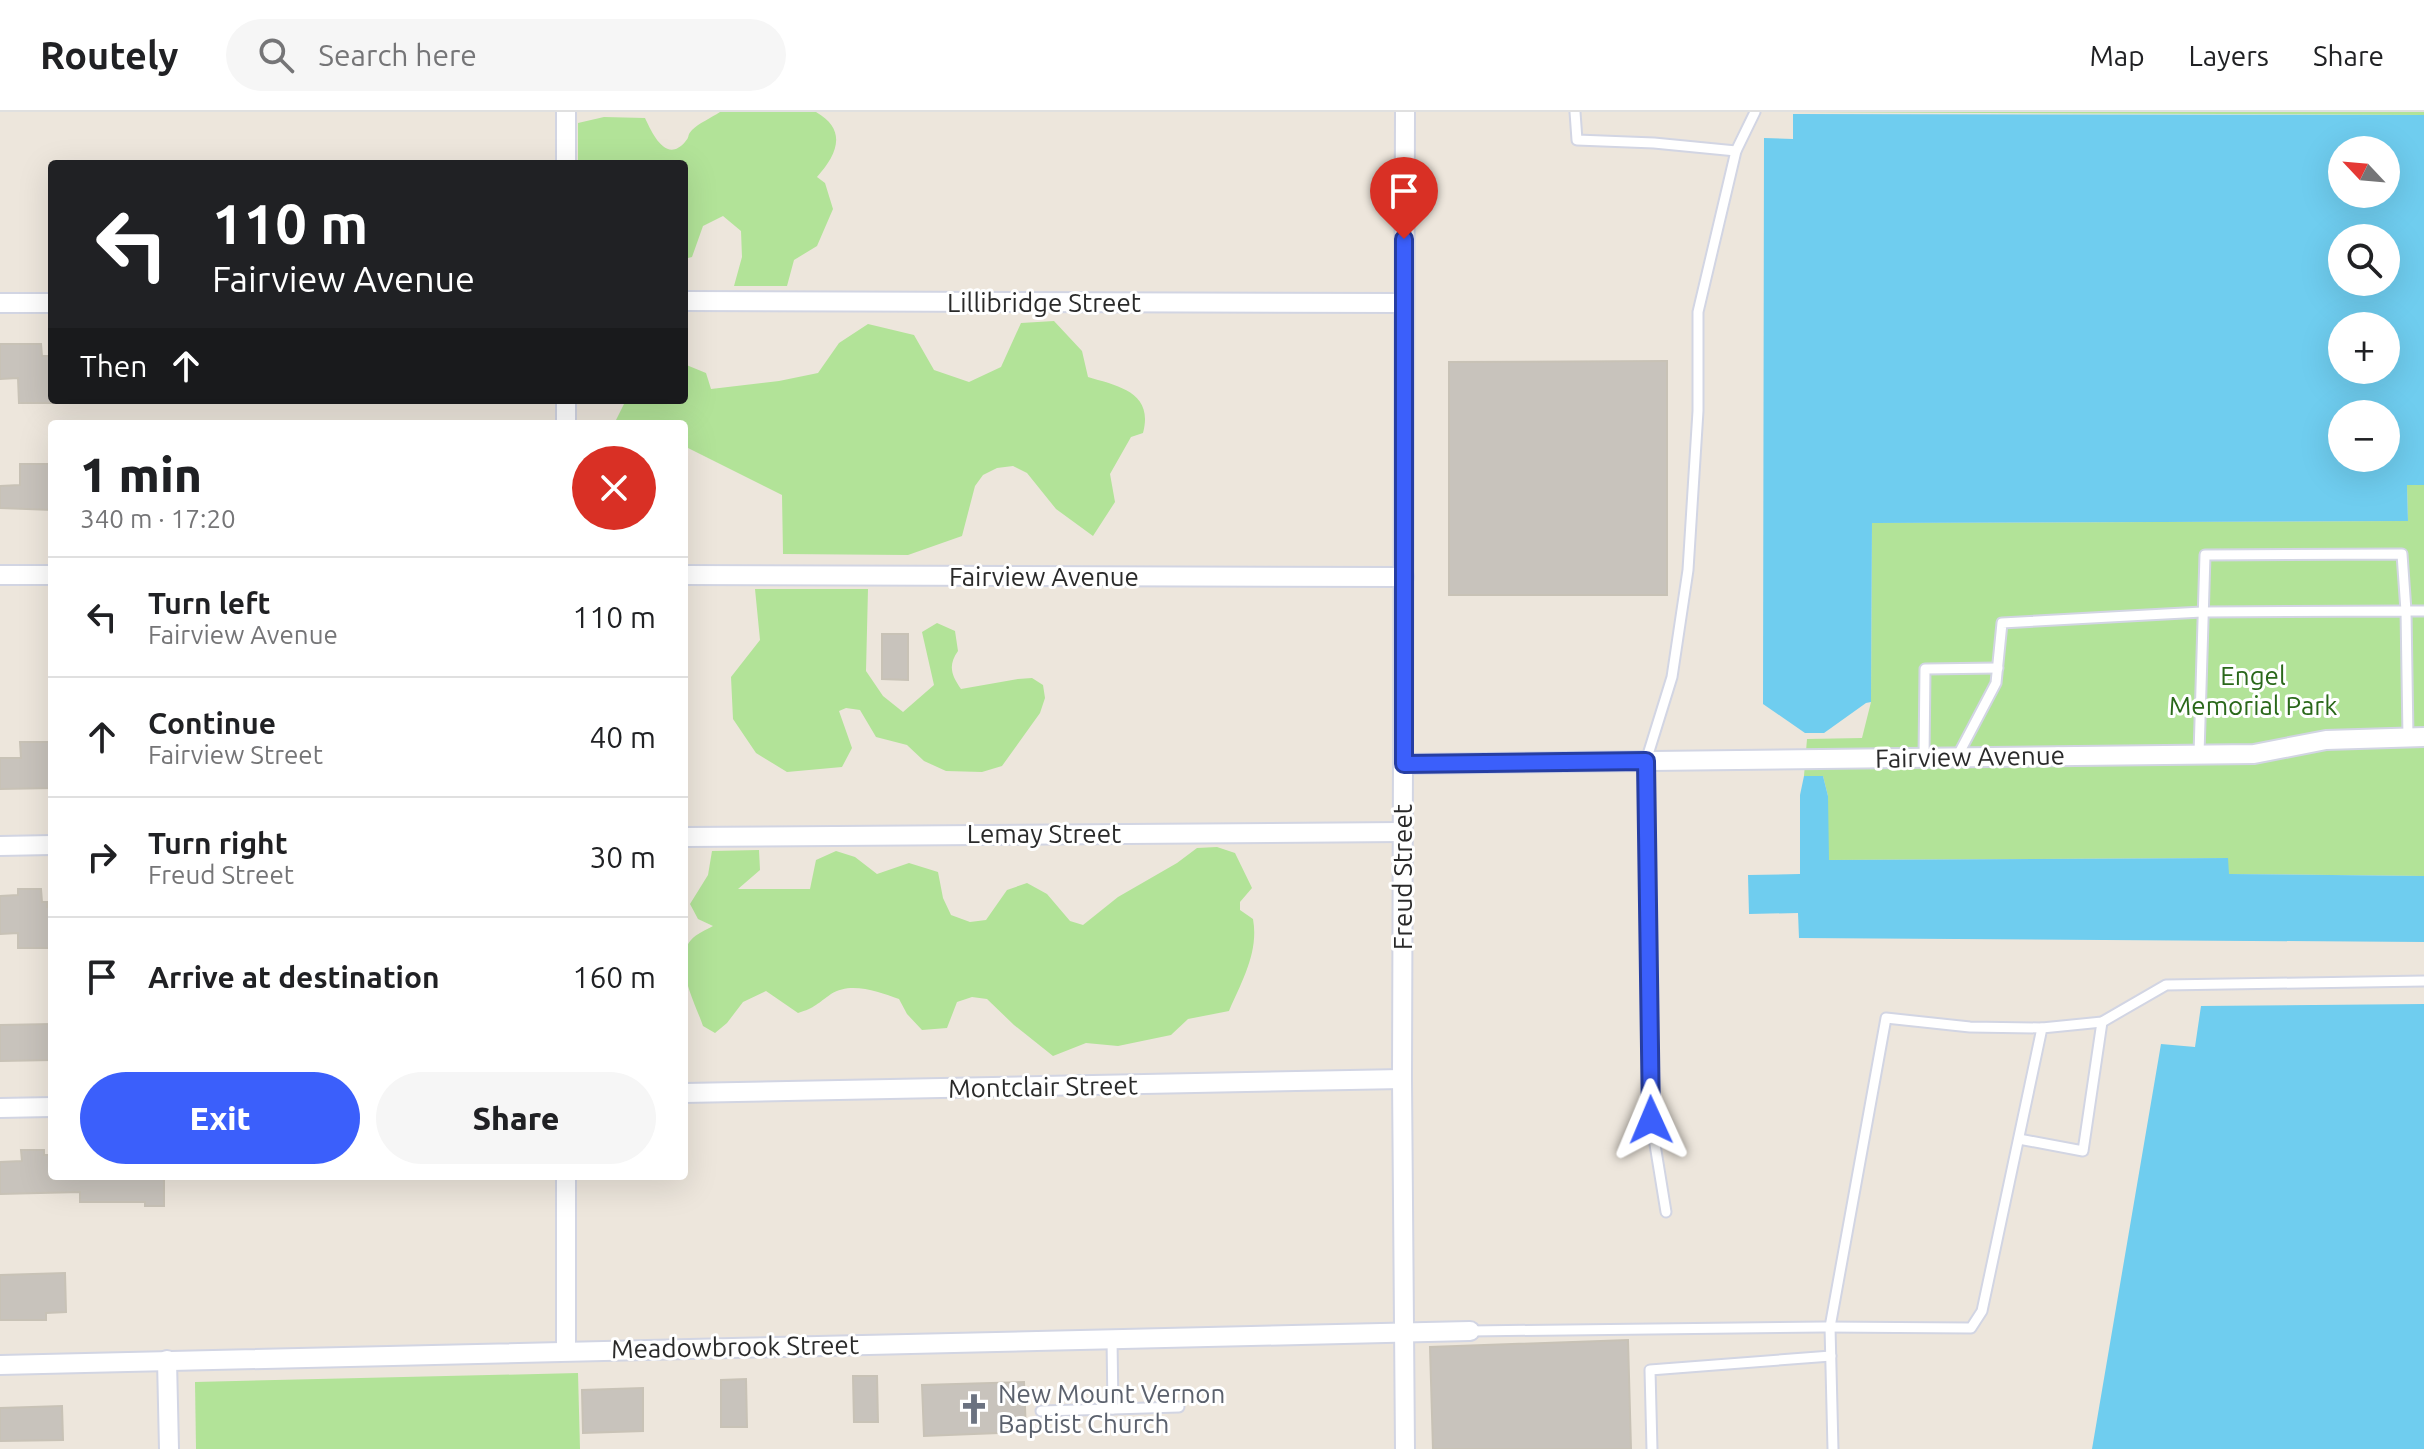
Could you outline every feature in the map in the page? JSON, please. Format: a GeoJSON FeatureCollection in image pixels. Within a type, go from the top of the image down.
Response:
{"type":"FeatureCollection","features":[{"type":"Feature","properties":{"kind":"street"},"geometry":{"type":"LineString","coordinates":[[566,112],[566,160]]}},
{"type":"Feature","properties":{"kind":"street","name":"Freud Street"},"geometry":{"type":"LineString","coordinates":[[1405,112],[1402,1079],[1405,1449]]}},
{"type":"Feature","properties":{"kind":"street","name":"Lillibridge Street"},"geometry":{"type":"LineString","coordinates":[[688,301],[1404,303]]}},
{"type":"Feature","properties":{"kind":"street"},"geometry":{"type":"LineString","coordinates":[[0,303],[48,303]]}},
{"type":"Feature","properties":{"kind":"street"},"geometry":{"type":"LineString","coordinates":[[0,575],[48,575]]}},
{"type":"Feature","properties":{"kind":"street","name":"Fairview Avenue"},"geometry":{"type":"LineString","coordinates":[[688,575],[1404,577]]}},
{"type":"Feature","properties":{"kind":"street","name":"Fairview Avenue"},"geometry":{"type":"LineString","coordinates":[[1404,764],[2254,754],[2326,740],[2416,737]]}},
{"type":"Feature","properties":{"kind":"street","name":"Lemay Street"},"geometry":{"type":"LineString","coordinates":[[688,837],[1403,832]]}},
{"type":"Feature","properties":{"kind":"street"},"geometry":{"type":"LineString","coordinates":[[0,846],[48,845]]}},
{"type":"Feature","properties":{"kind":"street","name":"Montclair Street"},"geometry":{"type":"LineString","coordinates":[[688,1093],[1402,1079]]}},
{"type":"Feature","properties":{"kind":"street"},"geometry":{"type":"LineString","coordinates":[[0,1108],[48,1107]]}},
{"type":"Feature","properties":{"kind":"street"},"geometry":{"type":"LineString","coordinates":[[566,1180],[566,1351]]}},
{"type":"Feature","properties":{"kind":"street","name":"Meadowbrook Street"},"geometry":{"type":"LineString","coordinates":[[0,1365],[1470,1331]]}},
{"type":"Feature","properties":{"kind":"street"},"geometry":{"type":"LineString","coordinates":[[167,1360],[169,1449]]}},
{"type":"Feature","properties":{"kind":"lane"},"geometry":{"type":"LineString","coordinates":[[1575,112],[1577,140],[1736,151]]}},
{"type":"Feature","properties":{"kind":"lane"},"geometry":{"type":"LineString","coordinates":[[1666,1212],[1651,1120],[1646,761],[1672,677],[1688,570],[1698,411],[1698,312],[1736,151],[1755,112]]}},
{"type":"Feature","properties":{"kind":"lane"},"geometry":{"type":"LineString","coordinates":[[2199,754],[2205,555],[2402,554],[2416,737]]}},
{"type":"Feature","properties":{"kind":"lane"},"geometry":{"type":"LineString","coordinates":[[1957,757],[1996,683],[2002,623],[2202,612],[2424,611]]}},
{"type":"Feature","properties":{"kind":"lane"},"geometry":{"type":"LineString","coordinates":[[1924,758],[1925,669],[1998,668]]}},
{"type":"Feature","properties":{"kind":"lane"},"geometry":{"type":"LineString","coordinates":[[1833,1449],[1830,1327],[1886,1018],[1970,1027],[2042,1028],[2102,1022],[2166,985],[2424,981]]}},
{"type":"Feature","properties":{"kind":"lane"},"geometry":{"type":"LineString","coordinates":[[2019,1139],[2083,1151],[2102,1022]]}},
{"type":"Feature","properties":{"kind":"lane"},"geometry":{"type":"LineString","coordinates":[[1470,1331],[1971,1328],[1982,1311],[2042,1028]]}},
{"type":"Feature","properties":{"kind":"lane"},"geometry":{"type":"LineString","coordinates":[[1112,1339],[1113,1409]]}},
{"type":"Feature","properties":{"kind":"lane"},"geometry":{"type":"LineString","coordinates":[[1652,1449],[1650,1370],[1831,1356]]}},
{"type":"Feature","properties":{"kind":"lane"},"geometry":{"type":"LineString","coordinates":[[1041,1411],[1179,1407]]}},
{"type":"Feature","properties":{"kind":"green space"},"geometry":{"type":"Polygon","coordinates":[[[720,112],[816,112],[832,127],[836,135],[834,152],[817,177],[825,183],[833,209],[817,246],[794,260],[787,286],[734,286],[742,257],[741,231],[723,216],[703,226],[692,257],[688,258],[688,160],[578,160],[578,123],[604,117],[645,118],[660,144],[672,150],[685,142],[695,127],[720,112]]]}},
{"type":"Feature","properties":{"kind":"green space"},"geometry":{"type":"Polygon","coordinates":[[[1793,112],[2424,112],[2424,115],[1793,112]]]}},
{"type":"Feature","properties":{"kind":"green space"},"geometry":{"type":"Polygon","coordinates":[[[1054,321],[1082,351],[1088,377],[1131,393],[1143,408],[1143,433],[1131,437],[1110,474],[1115,502],[1093,536],[1056,509],[1027,473],[1013,466],[997,468],[983,475],[975,486],[962,536],[908,555],[783,554],[782,495],[688,448],[688,420],[616,420],[624,404],[688,404],[688,366],[706,373],[711,389],[818,373],[839,343],[868,324],[914,335],[934,370],[969,382],[1001,367],[1021,323],[1054,321]]]}},
{"type":"Feature","properties":{"kind":"green space","name":"Engel Memorial Park"},"geometry":{"type":"Polygon","coordinates":[[[2407,485],[2424,485],[2424,876],[2228,874],[2227,858],[1828,860],[1828,796],[1823,776],[1804,776],[1807,739],[1862,738],[1871,702],[1872,523],[2408,521],[2407,485]]]}},
{"type":"Feature","properties":{"kind":"green space"},"geometry":{"type":"Polygon","coordinates":[[[755,589],[868,589],[866,671],[883,696],[903,712],[934,685],[922,632],[937,623],[955,631],[958,651],[952,670],[961,689],[1032,678],[1043,685],[1045,698],[1040,713],[1002,766],[982,772],[946,771],[924,761],[907,745],[876,737],[860,710],[846,708],[839,711],[852,748],[842,767],[787,772],[756,753],[733,719],[731,677],[760,640],[755,589]]]}},
{"type":"Feature","properties":{"kind":"green space"},"geometry":{"type":"Polygon","coordinates":[[[1217,847],[1235,853],[1252,888],[1240,902],[1240,910],[1253,919],[1254,943],[1229,1011],[1188,1019],[1171,1035],[1118,1046],[1086,1043],[1053,1056],[987,999],[972,997],[957,1002],[947,1028],[922,1030],[907,1014],[899,999],[856,988],[839,990],[798,1013],[766,991],[743,1002],[715,1033],[703,1026],[688,985],[688,946],[698,934],[713,926],[698,919],[690,904],[708,875],[712,851],[759,850],[760,870],[738,889],[810,889],[816,860],[836,851],[855,857],[877,874],[909,863],[938,872],[943,898],[951,915],[970,922],[986,920],[1007,890],[1027,883],[1047,894],[1070,921],[1083,925],[1118,897],[1197,848],[1217,847]]]}},
{"type":"Feature","properties":{"kind":"green space"},"geometry":{"type":"Polygon","coordinates":[[[578,1373],[580,1449],[196,1449],[195,1382],[578,1373]]]}},
{"type":"Feature","properties":{"kind":"water"},"geometry":{"type":"Polygon","coordinates":[[[1793,114],[2424,115],[2424,485],[2407,485],[2408,521],[1872,523],[1871,702],[1824,733],[1805,733],[1763,704],[1764,138],[1793,139],[1793,114]]]}},
{"type":"Feature","properties":{"kind":"water"},"geometry":{"type":"Polygon","coordinates":[[[1804,776],[1823,776],[1828,796],[1829,860],[2228,858],[2229,874],[2424,876],[2424,942],[1799,938],[1798,913],[1749,914],[1748,875],[1800,874],[1800,795],[1804,776]]]}},
{"type":"Feature","properties":{"kind":"water"},"geometry":{"type":"Polygon","coordinates":[[[2424,1004],[2424,1449],[2092,1449],[2161,1044],[2195,1047],[2201,1006],[2424,1004]]]}},
{"type":"Feature","properties":{"kind":"building"},"geometry":{"type":"Polygon","coordinates":[[[0,344],[41,344],[42,356],[48,356],[48,403],[19,403],[18,378],[0,379],[0,344]]]}},
{"type":"Feature","properties":{"kind":"building"},"geometry":{"type":"Polygon","coordinates":[[[1667,361],[1667,595],[1449,595],[1449,362],[1667,361]]]}},
{"type":"Feature","properties":{"kind":"building"},"geometry":{"type":"Polygon","coordinates":[[[20,464],[48,464],[48,510],[0,508],[0,486],[20,485],[20,464]]]}},
{"type":"Feature","properties":{"kind":"building"},"geometry":{"type":"Polygon","coordinates":[[[882,634],[908,634],[908,680],[882,679],[882,634]]]}},
{"type":"Feature","properties":{"kind":"building"},"geometry":{"type":"Polygon","coordinates":[[[20,742],[48,742],[48,788],[0,789],[0,758],[21,758],[20,742]]]}},
{"type":"Feature","properties":{"kind":"building"},"geometry":{"type":"Polygon","coordinates":[[[18,889],[41,889],[42,902],[47,902],[48,907],[48,948],[18,948],[18,933],[0,934],[0,896],[18,895],[18,889]]]}},
{"type":"Feature","properties":{"kind":"building"},"geometry":{"type":"Polygon","coordinates":[[[48,1024],[48,1060],[0,1061],[0,1025],[48,1024]]]}},
{"type":"Feature","properties":{"kind":"building"},"geometry":{"type":"Polygon","coordinates":[[[21,1150],[44,1150],[44,1155],[48,1155],[48,1180],[164,1180],[164,1206],[145,1206],[145,1202],[80,1202],[80,1192],[0,1194],[0,1162],[22,1161],[21,1150]]]}},
{"type":"Feature","properties":{"kind":"building"},"geometry":{"type":"Polygon","coordinates":[[[65,1273],[66,1312],[46,1313],[46,1320],[0,1320],[0,1275],[65,1273]]]}},
{"type":"Feature","properties":{"kind":"building"},"geometry":{"type":"Polygon","coordinates":[[[1628,1340],[1631,1449],[1433,1449],[1430,1347],[1628,1340]]]}},
{"type":"Feature","properties":{"kind":"building"},"geometry":{"type":"Polygon","coordinates":[[[853,1376],[877,1376],[878,1422],[854,1422],[853,1376]]]}},
{"type":"Feature","properties":{"kind":"building"},"geometry":{"type":"Polygon","coordinates":[[[746,1379],[747,1427],[721,1427],[721,1380],[746,1379]]]}},
{"type":"Feature","properties":{"kind":"building","name":"New Mount Vernon Baptist Church"},"geometry":{"type":"Polygon","coordinates":[[[1024,1382],[1026,1432],[924,1436],[922,1385],[1024,1382]]]}},
{"type":"Feature","properties":{"kind":"building"},"geometry":{"type":"Polygon","coordinates":[[[643,1388],[643,1431],[583,1433],[582,1390],[643,1388]]]}},
{"type":"Feature","properties":{"kind":"building"},"geometry":{"type":"Polygon","coordinates":[[[62,1406],[63,1440],[0,1441],[0,1408],[62,1406]]]}},
{"type":"Feature","properties":{"kind":"place","name":"New Mount Vernon Baptist Church"},"geometry":{"type":"Point","coordinates":[974,1409]}},
{"type":"Feature","properties":{"kind":"route"},"geometry":{"type":"LineString","coordinates":[[1404,239],[1404,764],[1646,761],[1651,1120]]}}]}
